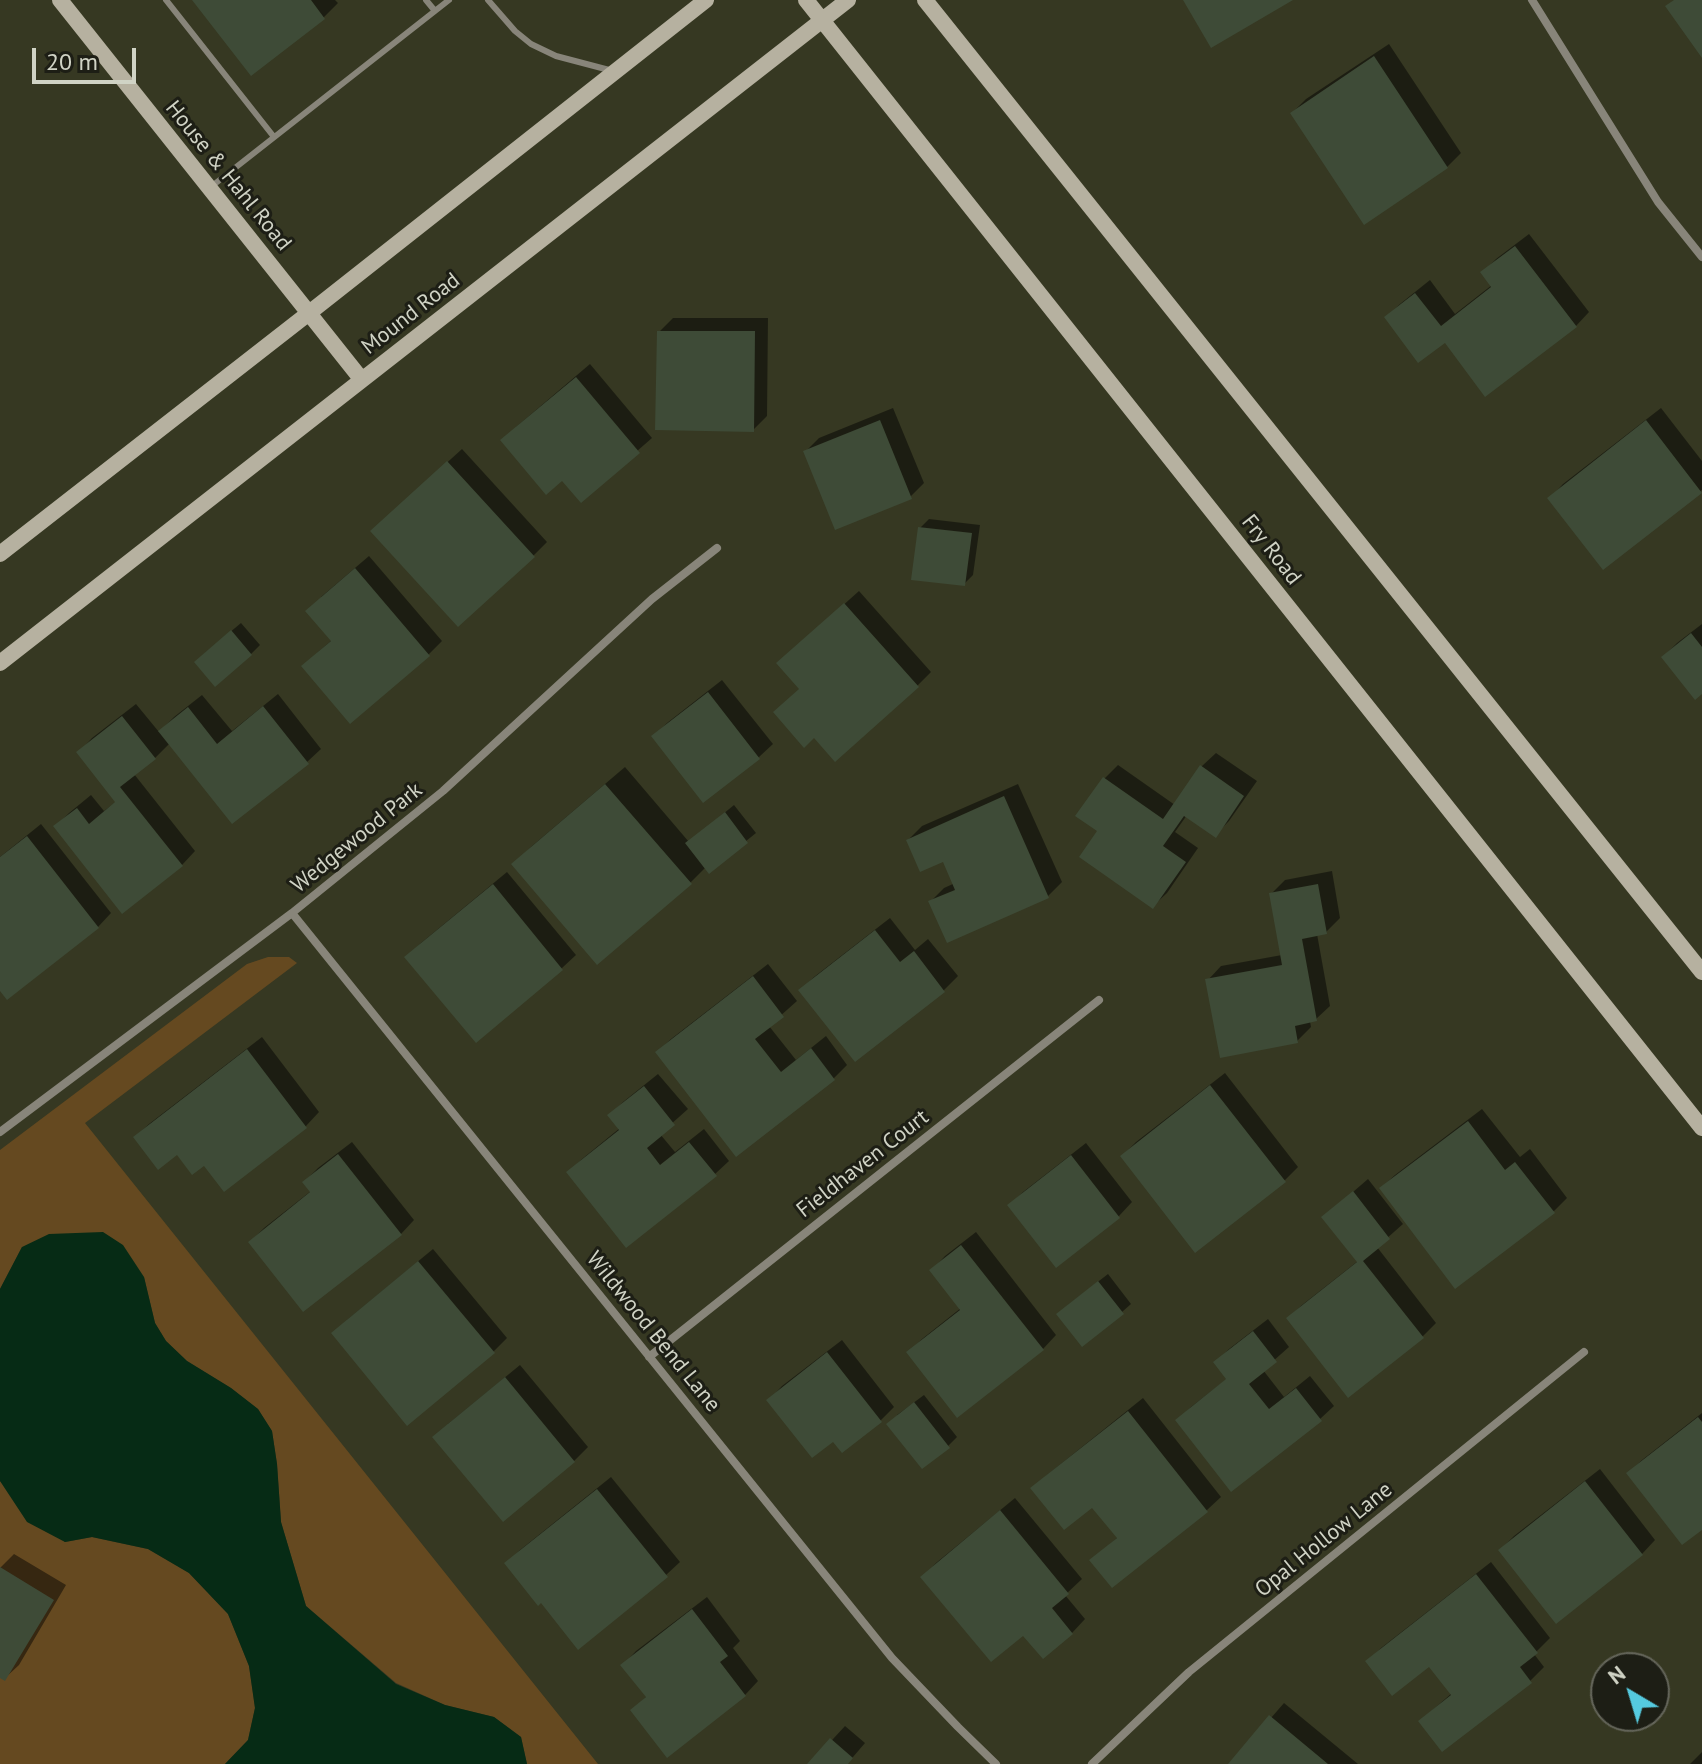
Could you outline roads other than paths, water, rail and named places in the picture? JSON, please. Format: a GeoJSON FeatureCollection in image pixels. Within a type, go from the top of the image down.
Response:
{"type":"FeatureCollection","features":[{"type":"Feature","properties":{"kind":"main road","name":"House & Hahl Road"},"geometry":{"type":"LineString","coordinates":[[60,0],[362,380]]}},
{"type":"Feature","properties":{"kind":"main road"},"geometry":{"type":"LineString","coordinates":[[0,554],[706,0]]}},
{"type":"Feature","properties":{"kind":"main road","name":"Fry Road"},"geometry":{"type":"LineString","coordinates":[[806,0],[1702,1128]]}},
{"type":"Feature","properties":{"kind":"main road","name":"Mound Road"},"geometry":{"type":"LineString","coordinates":[[0,663],[848,0]]}},
{"type":"Feature","properties":{"kind":"main road"},"geometry":{"type":"LineString","coordinates":[[925,0],[1702,972]]}},
{"type":"Feature","properties":{"kind":"street"},"geometry":{"type":"LineString","coordinates":[[1532,0],[1658,202],[1702,257]]}},
{"type":"Feature","properties":{"kind":"street","name":"Wedgewood Park"},"geometry":{"type":"LineString","coordinates":[[0,1132],[292,913],[443,791],[652,599],[717,548]]}},
{"type":"Feature","properties":{"kind":"street","name":"Wildwood Bend Lane"},"geometry":{"type":"LineString","coordinates":[[292,913],[892,1658],[996,1764]]}},
{"type":"Feature","properties":{"kind":"street","name":"Fieldhaven Court"},"geometry":{"type":"LineString","coordinates":[[649,1357],[1099,1000]]}},
{"type":"Feature","properties":{"kind":"street","name":"Opal Hollow Lane"},"geometry":{"type":"LineString","coordinates":[[1092,1764],[1189,1672],[1584,1352]]}},
{"type":"Feature","properties":{"kind":"lane"},"geometry":{"type":"LineString","coordinates":[[166,0],[274,137]]}},
{"type":"Feature","properties":{"kind":"lane"},"geometry":{"type":"LineString","coordinates":[[426,0],[435,11]]}},
{"type":"Feature","properties":{"kind":"lane"},"geometry":{"type":"LineString","coordinates":[[209,188],[449,0]]}},
{"type":"Feature","properties":{"kind":"lane"},"geometry":{"type":"LineString","coordinates":[[488,0],[531,44],[556,56],[617,72]]}}]}
